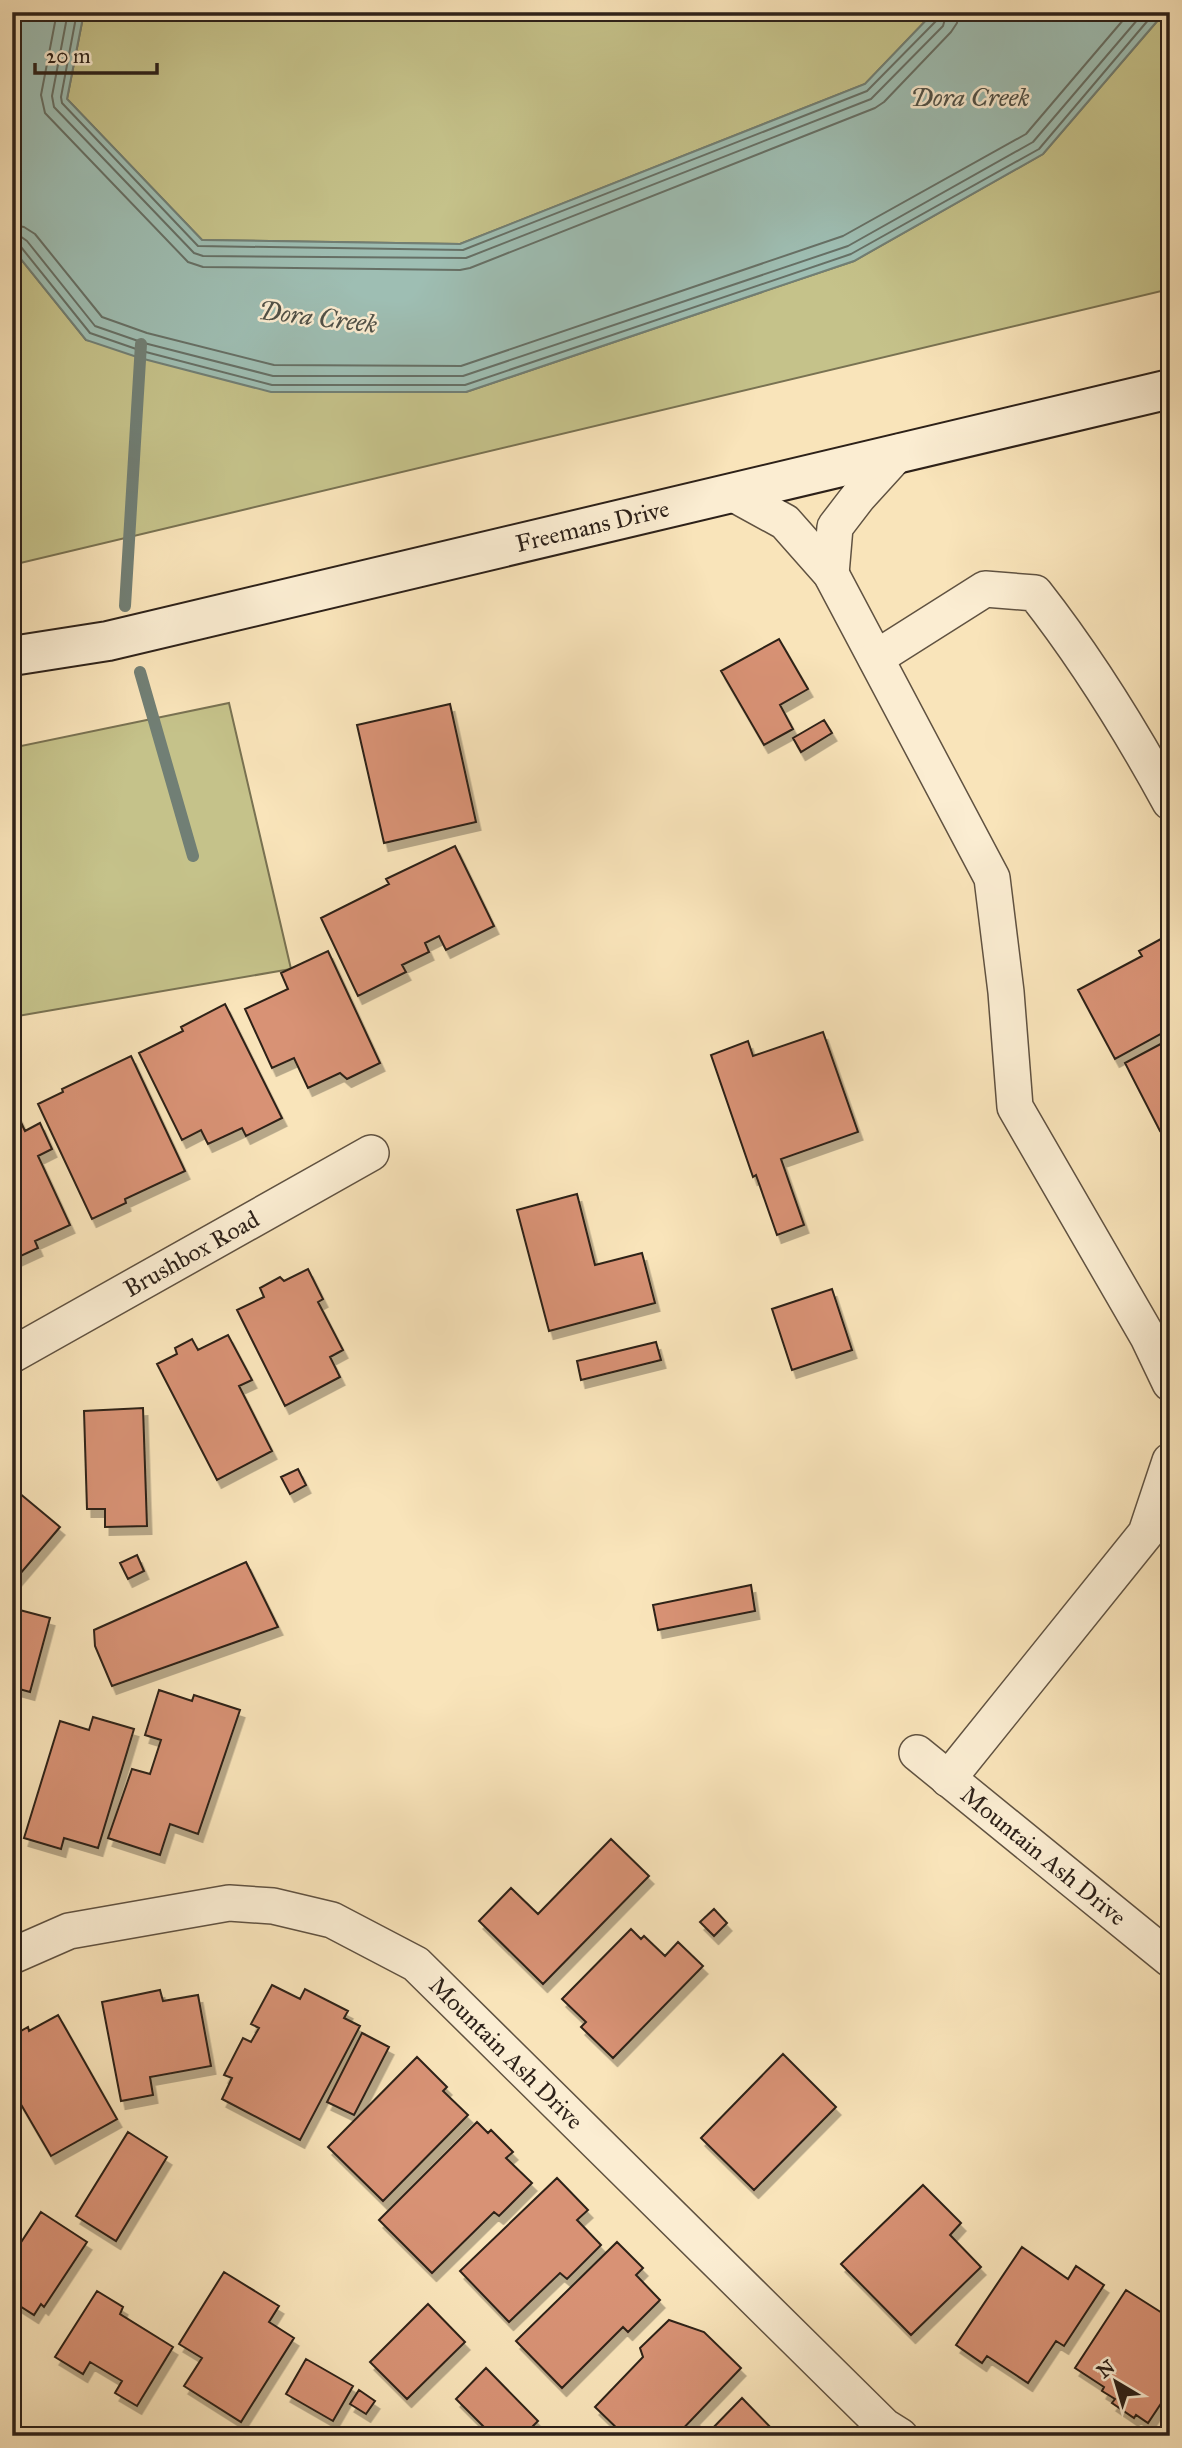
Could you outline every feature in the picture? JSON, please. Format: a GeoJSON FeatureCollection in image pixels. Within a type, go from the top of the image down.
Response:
{"type":"FeatureCollection","features":[{"type":"Feature","properties":{"kind":"main road","name":"Freemans Drive"},"geometry":{"type":"LineString","coordinates":[[12,656],[108,641],[1170,389]]}},
{"type":"Feature","properties":{"kind":"street"},"geometry":{"type":"LineString","coordinates":[[831,574],[835,527],[858,496],[899,452]]}},
{"type":"Feature","properties":{"kind":"street"},"geometry":{"type":"LineString","coordinates":[[733,493],[785,522],[831,574],[992,878],[1006,992],[1015,1107],[1149,1337],[1170,1383]]}},
{"type":"Feature","properties":{"kind":"street"},"geometry":{"type":"LineString","coordinates":[[876,658],[985,589],[1035,593],[1074,643],[1147,759],[1170,802]]}},
{"type":"Feature","properties":{"kind":"street","name":"Brushbox Road"},"geometry":{"type":"LineString","coordinates":[[12,1355],[371,1153]]}},
{"type":"Feature","properties":{"kind":"street"},"geometry":{"type":"LineString","coordinates":[[948,1779],[1146,1533],[1170,1461]]}},
{"type":"Feature","properties":{"kind":"street","name":"Mountain Ash Drive"},"geometry":{"type":"LineString","coordinates":[[917,1753],[1170,1959]]}},
{"type":"Feature","properties":{"kind":"street","name":"Mountain Ash Drive"},"geometry":{"type":"LineString","coordinates":[[12,1956],[69,1931],[229,1903],[273,1906],[332,1920],[380,1944],[416,1964],[884,2426],[900,2436]]}},
{"type":"Feature","properties":{"kind":"shaded area"},"geometry":{"type":"Polygon","coordinates":[[[84,12],[934,12],[865,84],[460,244],[202,240],[67,99],[84,12]]]}},
{"type":"Feature","properties":{"kind":"shaded area"},"geometry":{"type":"Polygon","coordinates":[[[1165,12],[1170,12],[1170,289],[12,565],[12,248],[86,340],[466,392],[854,261],[1043,154],[1165,12]]]}},
{"type":"Feature","properties":{"kind":"shaded area"},"geometry":{"type":"Polygon","coordinates":[[[229,703],[291,969],[12,1017],[12,782],[16,747],[229,703]]]}},
{"type":"Feature","properties":{"kind":"water","name":"Dora Creek"},"geometry":{"type":"Polygon","coordinates":[[[12,12],[84,12],[67,99],[202,240],[460,244],[865,84],[934,12],[1165,12],[1043,154],[854,261],[466,392],[271,392],[140,358],[86,340],[12,248],[12,12]]]}},
{"type":"Feature","properties":{"kind":"building"},"geometry":{"type":"Polygon","coordinates":[[[779,639],[808,689],[780,705],[793,729],[764,745],[721,671],[779,639]]]}},
{"type":"Feature","properties":{"kind":"building"},"geometry":{"type":"Polygon","coordinates":[[[450,704],[476,822],[384,843],[357,725],[450,704]]]}},
{"type":"Feature","properties":{"kind":"building"},"geometry":{"type":"Polygon","coordinates":[[[824,720],[832,733],[801,752],[793,738],[824,720]]]}},
{"type":"Feature","properties":{"kind":"building"},"geometry":{"type":"Polygon","coordinates":[[[455,846],[494,926],[446,950],[439,936],[425,943],[429,952],[402,965],[406,972],[358,996],[321,918],[389,884],[386,879],[455,846]]]}},
{"type":"Feature","properties":{"kind":"building"},"geometry":{"type":"Polygon","coordinates":[[[1170,934],[1170,1029],[1115,1059],[1078,990],[1142,956],[1139,951],[1170,934]]]}},
{"type":"Feature","properties":{"kind":"building"},"geometry":{"type":"Polygon","coordinates":[[[328,951],[380,1063],[347,1079],[340,1073],[308,1088],[294,1058],[272,1068],[245,1009],[288,989],[281,973],[328,951]]]}},
{"type":"Feature","properties":{"kind":"building"},"geometry":{"type":"Polygon","coordinates":[[[225,1004],[282,1118],[246,1136],[242,1128],[208,1144],[201,1130],[182,1140],[139,1053],[183,1031],[181,1027],[225,1004]]]}},
{"type":"Feature","properties":{"kind":"building"},"geometry":{"type":"Polygon","coordinates":[[[823,1032],[858,1132],[781,1159],[804,1225],[777,1235],[756,1175],[753,1177],[711,1055],[748,1041],[753,1056],[823,1032]]]}},
{"type":"Feature","properties":{"kind":"building"},"geometry":{"type":"Polygon","coordinates":[[[1170,1039],[1170,1126],[1160,1131],[1125,1063],[1170,1039]]]}},
{"type":"Feature","properties":{"kind":"building"},"geometry":{"type":"Polygon","coordinates":[[[131,1056],[185,1171],[125,1199],[126,1203],[92,1219],[38,1104],[63,1092],[62,1089],[131,1056]]]}},
{"type":"Feature","properties":{"kind":"building"},"geometry":{"type":"Polygon","coordinates":[[[17,1114],[25,1131],[40,1123],[52,1149],[38,1156],[70,1225],[35,1241],[38,1248],[12,1260],[12,1116],[17,1114]]]}},
{"type":"Feature","properties":{"kind":"building"},"geometry":{"type":"Polygon","coordinates":[[[577,1194],[595,1265],[642,1253],[655,1303],[549,1331],[517,1210],[577,1194]]]}},
{"type":"Feature","properties":{"kind":"building"},"geometry":{"type":"Polygon","coordinates":[[[308,1269],[323,1299],[318,1302],[343,1350],[330,1357],[340,1377],[285,1406],[237,1310],[264,1297],[260,1288],[280,1277],[284,1281],[308,1269]]]}},
{"type":"Feature","properties":{"kind":"building"},"geometry":{"type":"Polygon","coordinates":[[[832,1289],[852,1350],[792,1370],[772,1309],[832,1289]]]}},
{"type":"Feature","properties":{"kind":"building"},"geometry":{"type":"Polygon","coordinates":[[[228,1335],[252,1380],[239,1386],[272,1451],[217,1480],[157,1364],[177,1354],[175,1348],[192,1339],[198,1350],[228,1335]]]}},
{"type":"Feature","properties":{"kind":"building"},"geometry":{"type":"Polygon","coordinates":[[[656,1342],[661,1360],[581,1380],[577,1361],[656,1342]]]}},
{"type":"Feature","properties":{"kind":"building"},"geometry":{"type":"Polygon","coordinates":[[[143,1408],[147,1526],[105,1527],[105,1509],[87,1509],[84,1411],[143,1408]]]}},
{"type":"Feature","properties":{"kind":"building"},"geometry":{"type":"Polygon","coordinates":[[[298,1469],[306,1485],[290,1494],[281,1477],[298,1469]]]}},
{"type":"Feature","properties":{"kind":"building"},"geometry":{"type":"Polygon","coordinates":[[[12,1487],[60,1527],[14,1581],[12,1580],[12,1487]]]}},
{"type":"Feature","properties":{"kind":"building"},"geometry":{"type":"Polygon","coordinates":[[[137,1555],[144,1571],[128,1579],[120,1563],[137,1555]]]}},
{"type":"Feature","properties":{"kind":"building"},"geometry":{"type":"Polygon","coordinates":[[[246,1562],[278,1627],[112,1686],[95,1646],[94,1630],[246,1562]]]}},
{"type":"Feature","properties":{"kind":"building"},"geometry":{"type":"Polygon","coordinates":[[[751,1585],[755,1611],[658,1630],[653,1605],[751,1585]]]}},
{"type":"Feature","properties":{"kind":"building"},"geometry":{"type":"Polygon","coordinates":[[[12,1608],[50,1618],[30,1692],[12,1687],[12,1608]]]}},
{"type":"Feature","properties":{"kind":"building"},"geometry":{"type":"Polygon","coordinates":[[[159,1690],[192,1701],[194,1695],[240,1710],[198,1834],[170,1824],[160,1855],[108,1838],[132,1769],[150,1774],[161,1740],[145,1735],[159,1690]]]}},
{"type":"Feature","properties":{"kind":"building"},"geometry":{"type":"Polygon","coordinates":[[[93,1717],[134,1729],[98,1848],[64,1838],[61,1849],[24,1838],[60,1721],[89,1730],[93,1717]]]}},
{"type":"Feature","properties":{"kind":"building"},"geometry":{"type":"Polygon","coordinates":[[[611,1839],[649,1876],[543,1984],[479,1921],[511,1888],[538,1914],[611,1839]]]}},
{"type":"Feature","properties":{"kind":"building"},"geometry":{"type":"Polygon","coordinates":[[[714,1909],[727,1923],[714,1936],[700,1922],[714,1909]]]}},
{"type":"Feature","properties":{"kind":"building"},"geometry":{"type":"Polygon","coordinates":[[[631,1929],[641,1939],[644,1936],[665,1956],[678,1942],[703,1966],[613,2058],[581,2027],[586,2022],[562,1999],[631,1929]]]}},
{"type":"Feature","properties":{"kind":"building"},"geometry":{"type":"Polygon","coordinates":[[[272,1985],[300,1999],[305,1989],[348,2011],[344,2018],[360,2026],[300,2140],[222,2099],[232,2078],[224,2075],[243,2038],[251,2042],[259,2028],[251,2024],[272,1985]]]}},
{"type":"Feature","properties":{"kind":"building"},"geometry":{"type":"Polygon","coordinates":[[[160,1990],[163,2001],[198,1995],[211,2066],[150,2077],[153,2095],[121,2101],[102,2002],[160,1990]]]}},
{"type":"Feature","properties":{"kind":"building"},"geometry":{"type":"Polygon","coordinates":[[[58,2015],[117,2119],[51,2156],[12,2089],[12,2036],[28,2027],[29,2031],[58,2015]]]}},
{"type":"Feature","properties":{"kind":"building"},"geometry":{"type":"Polygon","coordinates":[[[362,2033],[389,2047],[354,2115],[327,2102],[362,2033]]]}},
{"type":"Feature","properties":{"kind":"building"},"geometry":{"type":"Polygon","coordinates":[[[783,2054],[836,2107],[754,2190],[701,2138],[783,2054]]]}},
{"type":"Feature","properties":{"kind":"building"},"geometry":{"type":"Polygon","coordinates":[[[417,2057],[447,2087],[443,2091],[468,2115],[383,2201],[328,2147],[417,2057]]]}},
{"type":"Feature","properties":{"kind":"building"},"geometry":{"type":"Polygon","coordinates":[[[477,2122],[488,2133],[491,2130],[513,2152],[506,2158],[532,2183],[499,2216],[494,2212],[432,2273],[379,2220],[477,2122]]]}},
{"type":"Feature","properties":{"kind":"building"},"geometry":{"type":"Polygon","coordinates":[[[128,2132],[167,2157],[116,2241],[76,2216],[128,2132]]]}},
{"type":"Feature","properties":{"kind":"building"},"geometry":{"type":"Polygon","coordinates":[[[557,2178],[588,2210],[577,2220],[601,2245],[567,2279],[560,2273],[509,2322],[460,2271],[557,2178]]]}},
{"type":"Feature","properties":{"kind":"building"},"geometry":{"type":"Polygon","coordinates":[[[923,2185],[961,2223],[950,2235],[981,2267],[911,2335],[841,2264],[923,2185]]]}},
{"type":"Feature","properties":{"kind":"building"},"geometry":{"type":"Polygon","coordinates":[[[41,2212],[87,2242],[44,2307],[41,2304],[34,2315],[12,2301],[12,2256],[41,2212]]]}},
{"type":"Feature","properties":{"kind":"building"},"geometry":{"type":"Polygon","coordinates":[[[617,2242],[643,2268],[636,2275],[660,2300],[628,2332],[623,2327],[562,2388],[516,2341],[617,2242]]]}},
{"type":"Feature","properties":{"kind":"building"},"geometry":{"type":"Polygon","coordinates":[[[1022,2247],[1068,2279],[1076,2266],[1104,2285],[1064,2346],[1056,2341],[1028,2383],[987,2356],[982,2363],[956,2345],[1022,2247]]]}},
{"type":"Feature","properties":{"kind":"building"},"geometry":{"type":"Polygon","coordinates":[[[224,2272],[279,2306],[269,2322],[294,2338],[241,2422],[184,2386],[202,2358],[179,2344],[224,2272]]]}},
{"type":"Feature","properties":{"kind":"building"},"geometry":{"type":"Polygon","coordinates":[[[1126,2290],[1170,2318],[1170,2390],[1148,2423],[1136,2415],[1134,2418],[1112,2403],[1115,2399],[1102,2391],[1104,2387],[1075,2368],[1126,2290]]]}},
{"type":"Feature","properties":{"kind":"building"},"geometry":{"type":"Polygon","coordinates":[[[97,2291],[123,2307],[120,2314],[173,2347],[137,2406],[115,2393],[122,2381],[90,2362],[83,2374],[55,2357],[97,2291]]]}},
{"type":"Feature","properties":{"kind":"building"},"geometry":{"type":"Polygon","coordinates":[[[428,2304],[465,2342],[407,2399],[370,2362],[428,2304]]]}},
{"type":"Feature","properties":{"kind":"building"},"geometry":{"type":"Polygon","coordinates":[[[669,2320],[704,2332],[741,2368],[676,2436],[625,2436],[595,2407],[643,2357],[640,2348],[669,2320]]]}},
{"type":"Feature","properties":{"kind":"building"},"geometry":{"type":"Polygon","coordinates":[[[306,2359],[353,2386],[333,2421],[286,2394],[306,2359]]]}},
{"type":"Feature","properties":{"kind":"building"},"geometry":{"type":"Polygon","coordinates":[[[486,2368],[538,2421],[523,2436],[493,2436],[456,2399],[486,2368]]]}},
{"type":"Feature","properties":{"kind":"building"},"geometry":{"type":"Polygon","coordinates":[[[359,2390],[375,2401],[366,2414],[350,2404],[359,2390]]]}},
{"type":"Feature","properties":{"kind":"building"},"geometry":{"type":"Polygon","coordinates":[[[742,2398],[776,2433],[781,2428],[789,2436],[691,2436],[700,2427],[707,2434],[742,2398]]]}},
{"type":"Feature","properties":{"kind":"waterway"},"geometry":{"type":"LineString","coordinates":[[125,606],[141,344]]}},
{"type":"Feature","properties":{"kind":"waterway"},"geometry":{"type":"LineString","coordinates":[[140,672],[193,856]]}}]}
